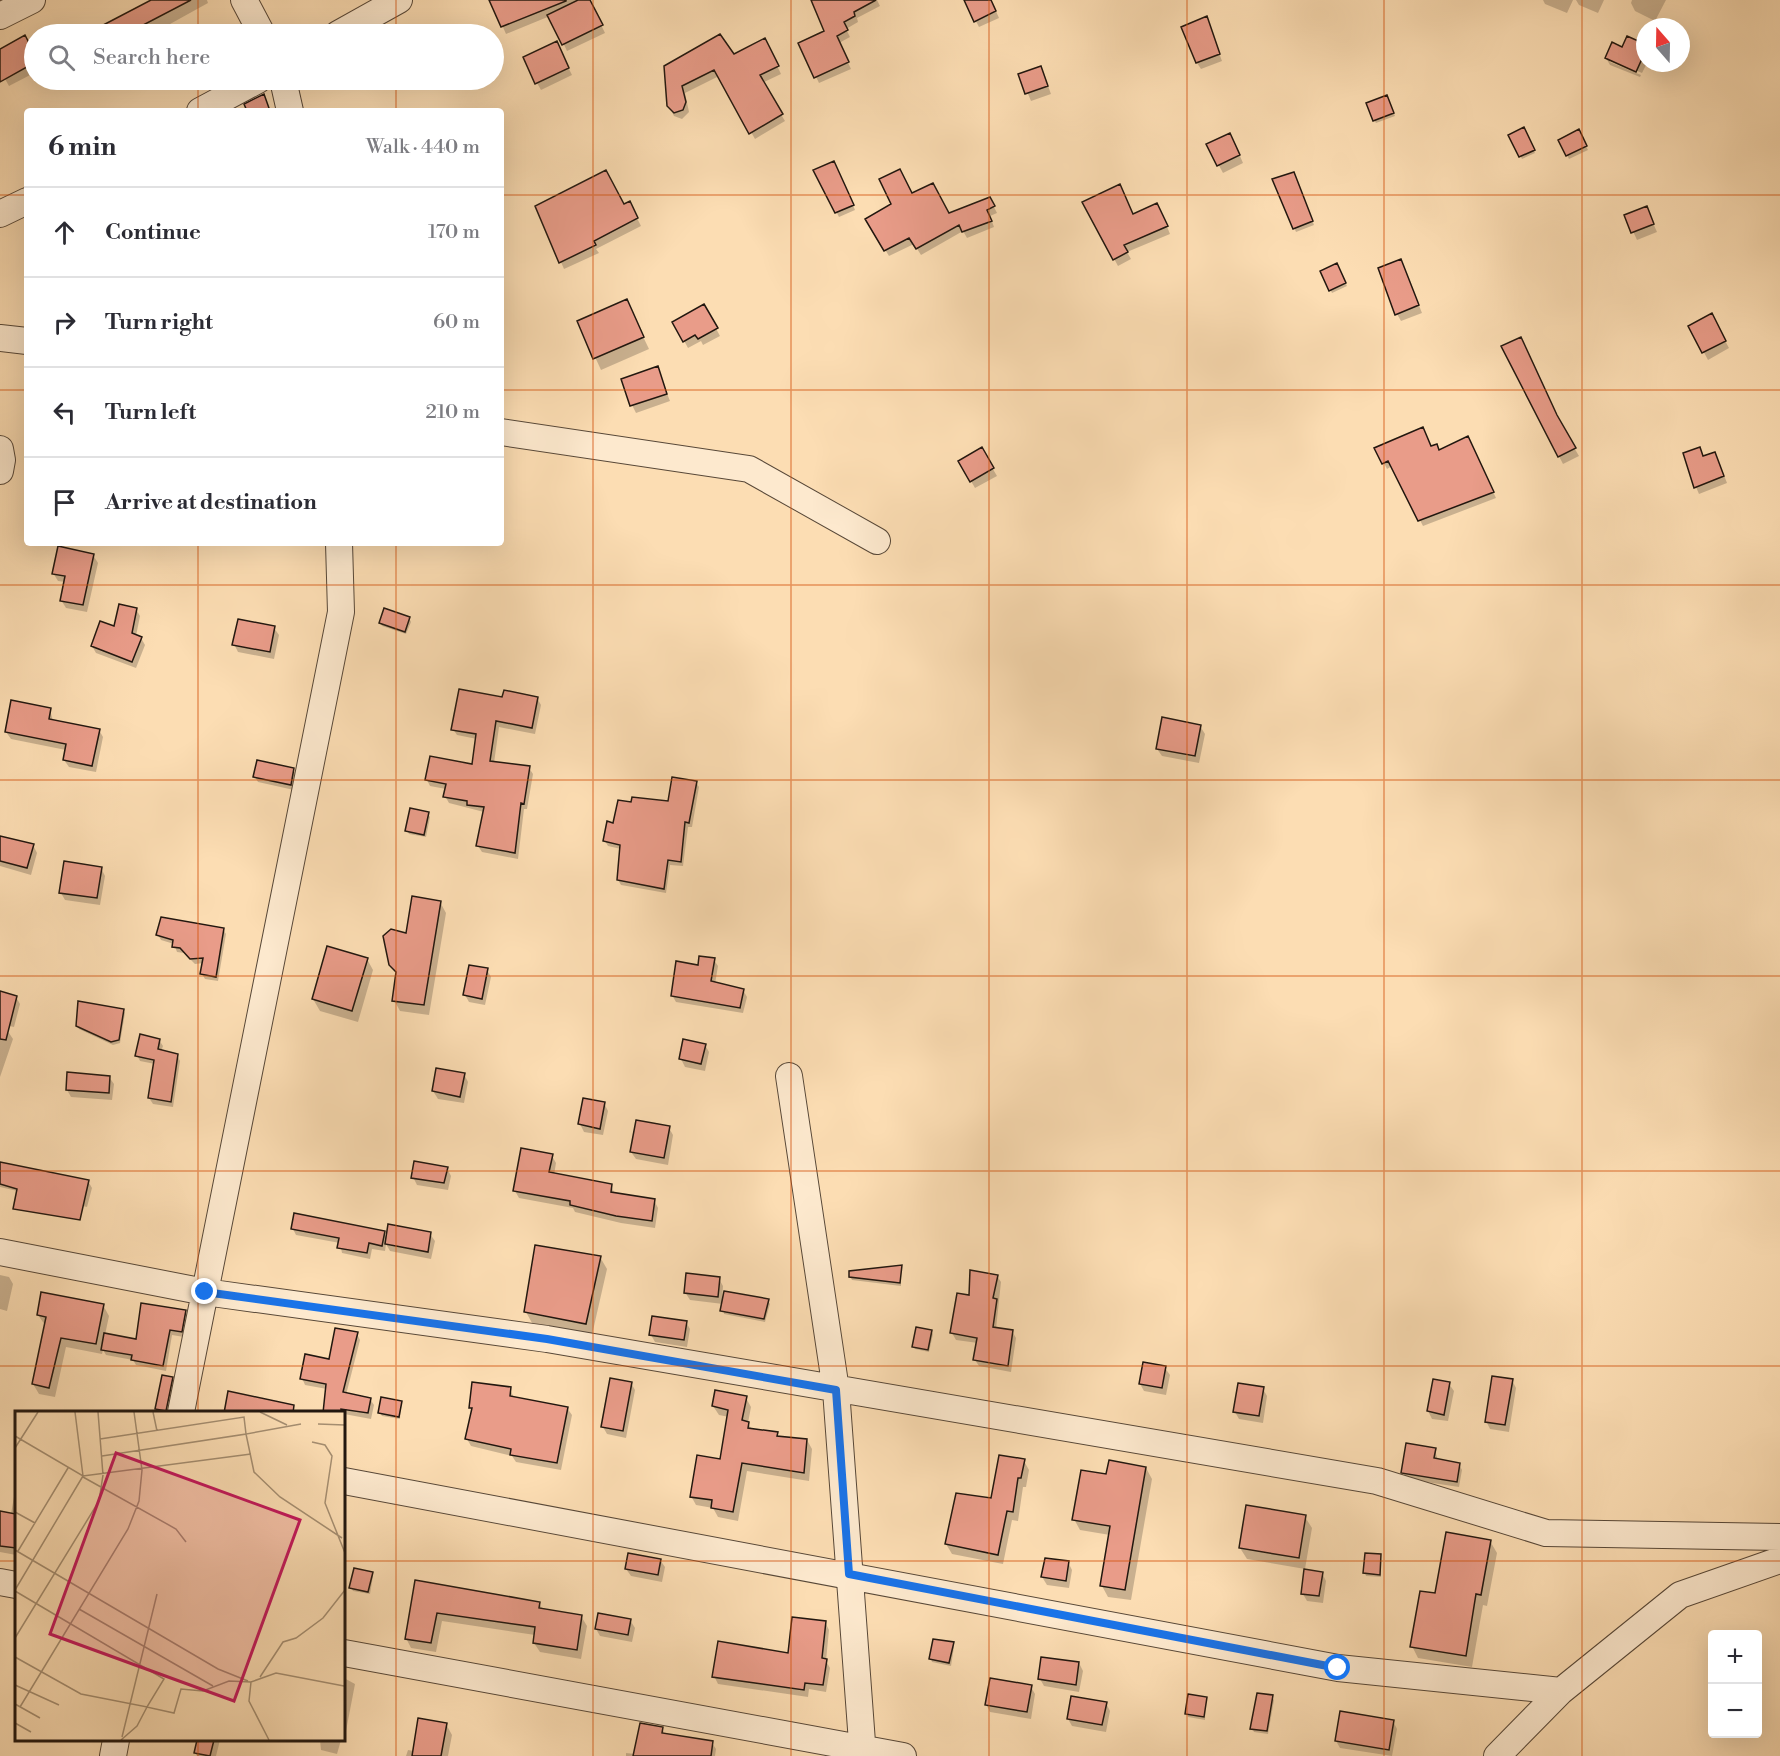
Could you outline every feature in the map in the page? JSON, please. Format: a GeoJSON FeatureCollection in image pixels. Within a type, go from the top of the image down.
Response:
{"type":"FeatureCollection","features":[{"type":"Feature","properties":{"kind":"street"},"geometry":{"type":"LineString","coordinates":[[0,16],[32,0]]}},
{"type":"Feature","properties":{"kind":"street"},"geometry":{"type":"LineString","coordinates":[[244,0],[257,24]]}},
{"type":"Feature","properties":{"kind":"street"},"geometry":{"type":"LineString","coordinates":[[356,24],[399,0]]}},
{"type":"Feature","properties":{"kind":"street"},"geometry":{"type":"LineString","coordinates":[[206,108],[239,90]]}},
{"type":"Feature","properties":{"kind":"street"},"geometry":{"type":"LineString","coordinates":[[285,90],[289,108]]}},
{"type":"Feature","properties":{"kind":"street"},"geometry":{"type":"LineString","coordinates":[[0,214],[24,202]]}},
{"type":"Feature","properties":{"kind":"street"},"geometry":{"type":"LineString","coordinates":[[0,338],[24,341]]}},
{"type":"Feature","properties":{"kind":"street"},"geometry":{"type":"LineString","coordinates":[[504,432],[749,469],[877,541]]}},
{"type":"Feature","properties":{"kind":"street"},"geometry":{"type":"LineString","coordinates":[[0,448],[2,460],[0,471]]}},
{"type":"Feature","properties":{"kind":"street"},"geometry":{"type":"LineString","coordinates":[[181,1411],[341,612],[339,546]]}},
{"type":"Feature","properties":{"kind":"street"},"geometry":{"type":"LineString","coordinates":[[789,1076],[836,1390],[862,1753]]}},
{"type":"Feature","properties":{"kind":"street"},"geometry":{"type":"LineString","coordinates":[[0,1252],[205,1292],[547,1339],[1377,1481],[1546,1533],[1780,1537]]}},
{"type":"Feature","properties":{"kind":"street"},"geometry":{"type":"LineString","coordinates":[[345,1481],[849,1574],[1338,1668],[1561,1691]]}},
{"type":"Feature","properties":{"kind":"street"},"geometry":{"type":"LineString","coordinates":[[1497,1756],[1561,1691],[1680,1595],[1780,1560]]}},
{"type":"Feature","properties":{"kind":"street"},"geometry":{"type":"LineString","coordinates":[[0,1582],[15,1586]]}},
{"type":"Feature","properties":{"kind":"street"},"geometry":{"type":"LineString","coordinates":[[345,1653],[862,1753],[903,1756]]}},
{"type":"Feature","properties":{"kind":"street"},"geometry":{"type":"LineString","coordinates":[[113,1756],[116,1741]]}},
{"type":"Feature","properties":{"kind":"building"},"geometry":{"type":"Polygon","coordinates":[[[151,0],[191,0],[145,24],[105,24],[151,0]]]}},
{"type":"Feature","properties":{"kind":"building"},"geometry":{"type":"Polygon","coordinates":[[[489,0],[566,0],[504,26],[500,24],[489,0]]]}},
{"type":"Feature","properties":{"kind":"building"},"geometry":{"type":"Polygon","coordinates":[[[578,0],[590,0],[603,25],[562,45],[547,15],[578,0]]]}},
{"type":"Feature","properties":{"kind":"building"},"geometry":{"type":"Polygon","coordinates":[[[811,0],[876,0],[854,12],[855,16],[844,22],[848,30],[837,36],[849,62],[814,78],[798,43],[824,31],[811,0]]]}},
{"type":"Feature","properties":{"kind":"building"},"geometry":{"type":"Polygon","coordinates":[[[964,0],[991,0],[996,11],[974,22],[964,0]]]}},
{"type":"Feature","properties":{"kind":"building"},"geometry":{"type":"Polygon","coordinates":[[[1207,16],[1220,54],[1196,63],[1181,27],[1207,16]]]}},
{"type":"Feature","properties":{"kind":"building"},"geometry":{"type":"Polygon","coordinates":[[[720,34],[734,54],[765,38],[779,66],[760,75],[783,114],[749,134],[714,70],[682,86],[686,102],[683,110],[674,113],[667,106],[664,66],[720,34]]]}},
{"type":"Feature","properties":{"kind":"building"},"geometry":{"type":"Polygon","coordinates":[[[24,36],[24,69],[0,82],[0,49],[24,36]]]}},
{"type":"Feature","properties":{"kind":"building"},"geometry":{"type":"Polygon","coordinates":[[[1627,36],[1636,40],[1636,72],[1605,58],[1612,42],[1622,47],[1627,36]]]}},
{"type":"Feature","properties":{"kind":"building"},"geometry":{"type":"Polygon","coordinates":[[[557,41],[569,68],[535,84],[523,57],[557,41]]]}},
{"type":"Feature","properties":{"kind":"building"},"geometry":{"type":"Polygon","coordinates":[[[1041,66],[1048,86],[1025,94],[1018,74],[1041,66]]]}},
{"type":"Feature","properties":{"kind":"building"},"geometry":{"type":"Polygon","coordinates":[[[264,94],[269,108],[246,108],[244,104],[264,94]]]}},
{"type":"Feature","properties":{"kind":"building"},"geometry":{"type":"Polygon","coordinates":[[[1387,95],[1394,113],[1373,121],[1366,103],[1387,95]]]}},
{"type":"Feature","properties":{"kind":"building"},"geometry":{"type":"Polygon","coordinates":[[[1524,127],[1535,150],[1519,157],[1508,135],[1524,127]]]}},
{"type":"Feature","properties":{"kind":"building"},"geometry":{"type":"Polygon","coordinates":[[[1579,129],[1587,146],[1566,156],[1558,140],[1579,129]]]}},
{"type":"Feature","properties":{"kind":"building"},"geometry":{"type":"Polygon","coordinates":[[[1230,133],[1240,155],[1217,166],[1206,144],[1230,133]]]}},
{"type":"Feature","properties":{"kind":"building"},"geometry":{"type":"Polygon","coordinates":[[[834,161],[854,205],[835,213],[813,170],[834,161]]]}},
{"type":"Feature","properties":{"kind":"building"},"geometry":{"type":"Polygon","coordinates":[[[900,169],[912,193],[933,183],[949,213],[990,197],[995,206],[987,210],[992,221],[962,232],[959,225],[916,249],[909,238],[884,251],[865,219],[891,204],[879,179],[900,169]]]}},
{"type":"Feature","properties":{"kind":"building"},"geometry":{"type":"Polygon","coordinates":[[[606,170],[624,204],[630,201],[638,218],[594,241],[596,245],[559,263],[535,206],[606,170]]]}},
{"type":"Feature","properties":{"kind":"building"},"geometry":{"type":"Polygon","coordinates":[[[1294,172],[1313,221],[1293,229],[1272,179],[1294,172]]]}},
{"type":"Feature","properties":{"kind":"building"},"geometry":{"type":"Polygon","coordinates":[[[1120,184],[1133,214],[1157,203],[1168,226],[1124,245],[1128,252],[1113,260],[1082,202],[1120,184]]]}},
{"type":"Feature","properties":{"kind":"building"},"geometry":{"type":"Polygon","coordinates":[[[1647,206],[1654,224],[1631,233],[1624,215],[1647,206]]]}},
{"type":"Feature","properties":{"kind":"building"},"geometry":{"type":"Polygon","coordinates":[[[1401,259],[1419,305],[1395,315],[1378,268],[1401,259]]]}},
{"type":"Feature","properties":{"kind":"building"},"geometry":{"type":"Polygon","coordinates":[[[1337,263],[1346,283],[1329,291],[1320,271],[1337,263]]]}},
{"type":"Feature","properties":{"kind":"building"},"geometry":{"type":"Polygon","coordinates":[[[627,299],[644,337],[593,359],[577,321],[627,299]]]}},
{"type":"Feature","properties":{"kind":"building"},"geometry":{"type":"Polygon","coordinates":[[[704,304],[718,328],[698,339],[695,335],[683,342],[672,322],[704,304]]]}},
{"type":"Feature","properties":{"kind":"building"},"geometry":{"type":"Polygon","coordinates":[[[1712,313],[1726,341],[1702,353],[1688,326],[1712,313]]]}},
{"type":"Feature","properties":{"kind":"building"},"geometry":{"type":"Polygon","coordinates":[[[1521,337],[1557,415],[1576,448],[1558,457],[1501,346],[1521,337]]]}},
{"type":"Feature","properties":{"kind":"building"},"geometry":{"type":"Polygon","coordinates":[[[658,366],[667,394],[630,406],[621,379],[658,366]]]}},
{"type":"Feature","properties":{"kind":"building"},"geometry":{"type":"Polygon","coordinates":[[[1423,427],[1431,446],[1437,444],[1439,450],[1468,436],[1494,492],[1418,521],[1388,461],[1382,464],[1374,448],[1423,427]]]}},
{"type":"Feature","properties":{"kind":"building"},"geometry":{"type":"Polygon","coordinates":[[[982,447],[994,468],[970,482],[958,461],[982,447]]]}},
{"type":"Feature","properties":{"kind":"building"},"geometry":{"type":"Polygon","coordinates":[[[1700,447],[1703,456],[1715,452],[1724,476],[1694,488],[1683,453],[1700,447]]]}},
{"type":"Feature","properties":{"kind":"building"},"geometry":{"type":"Polygon","coordinates":[[[58,546],[94,554],[83,605],[60,601],[65,576],[52,574],[58,546]]]}},
{"type":"Feature","properties":{"kind":"building"},"geometry":{"type":"Polygon","coordinates":[[[119,604],[137,608],[132,633],[142,637],[132,662],[91,646],[100,621],[114,626],[119,604]]]}},
{"type":"Feature","properties":{"kind":"building"},"geometry":{"type":"Polygon","coordinates":[[[384,608],[410,617],[405,632],[379,623],[384,608]]]}},
{"type":"Feature","properties":{"kind":"building"},"geometry":{"type":"Polygon","coordinates":[[[238,619],[275,626],[270,652],[232,645],[238,619]]]}},
{"type":"Feature","properties":{"kind":"building"},"geometry":{"type":"Polygon","coordinates":[[[459,689],[502,697],[504,690],[538,697],[532,728],[496,721],[490,761],[530,766],[524,804],[521,803],[515,853],[476,846],[484,807],[467,805],[467,801],[443,797],[446,784],[425,780],[430,756],[472,764],[476,734],[451,730],[459,689]]]}},
{"type":"Feature","properties":{"kind":"building"},"geometry":{"type":"Polygon","coordinates":[[[11,700],[51,708],[49,719],[100,729],[92,766],[63,760],[66,744],[5,732],[11,700]]]}},
{"type":"Feature","properties":{"kind":"building"},"geometry":{"type":"Polygon","coordinates":[[[1162,717],[1201,725],[1195,756],[1156,749],[1162,717]]]}},
{"type":"Feature","properties":{"kind":"building"},"geometry":{"type":"Polygon","coordinates":[[[257,760],[294,768],[291,785],[253,777],[257,760]]]}},
{"type":"Feature","properties":{"kind":"building"},"geometry":{"type":"Polygon","coordinates":[[[672,777],[697,781],[689,823],[685,822],[681,862],[668,860],[664,889],[617,880],[620,845],[603,841],[607,821],[613,823],[618,800],[631,802],[632,797],[668,801],[672,777]]]}},
{"type":"Feature","properties":{"kind":"building"},"geometry":{"type":"Polygon","coordinates":[[[410,808],[429,812],[424,835],[405,831],[410,808]]]}},
{"type":"Feature","properties":{"kind":"building"},"geometry":{"type":"Polygon","coordinates":[[[0,836],[34,844],[27,868],[0,861],[0,836]]]}},
{"type":"Feature","properties":{"kind":"building"},"geometry":{"type":"Polygon","coordinates":[[[64,861],[102,867],[97,898],[59,893],[64,861]]]}},
{"type":"Feature","properties":{"kind":"building"},"geometry":{"type":"Polygon","coordinates":[[[412,896],[441,901],[424,1005],[392,1001],[396,972],[389,965],[383,936],[391,929],[406,933],[412,896]]]}},
{"type":"Feature","properties":{"kind":"building"},"geometry":{"type":"Polygon","coordinates":[[[161,917],[224,928],[216,977],[200,974],[203,958],[190,959],[180,948],[172,947],[173,940],[156,935],[161,917]]]}},
{"type":"Feature","properties":{"kind":"building"},"geometry":{"type":"Polygon","coordinates":[[[327,946],[368,958],[352,1011],[312,999],[327,946]]]}},
{"type":"Feature","properties":{"kind":"building"},"geometry":{"type":"Polygon","coordinates":[[[699,956],[715,958],[711,981],[744,989],[740,1008],[671,996],[676,961],[698,965],[699,956]]]}},
{"type":"Feature","properties":{"kind":"building"},"geometry":{"type":"Polygon","coordinates":[[[469,965],[488,968],[482,999],[463,995],[469,965]]]}},
{"type":"Feature","properties":{"kind":"building"},"geometry":{"type":"Polygon","coordinates":[[[0,991],[17,996],[6,1040],[0,1039],[0,991]]]}},
{"type":"Feature","properties":{"kind":"building"},"geometry":{"type":"Polygon","coordinates":[[[78,1001],[124,1009],[119,1040],[111,1042],[76,1026],[78,1001]]]}},
{"type":"Feature","properties":{"kind":"building"},"geometry":{"type":"Polygon","coordinates":[[[140,1034],[160,1039],[158,1049],[178,1054],[171,1102],[148,1098],[154,1060],[135,1056],[140,1034]]]}},
{"type":"Feature","properties":{"kind":"building"},"geometry":{"type":"Polygon","coordinates":[[[683,1039],[706,1044],[701,1064],[679,1059],[683,1039]]]}},
{"type":"Feature","properties":{"kind":"building"},"geometry":{"type":"Polygon","coordinates":[[[436,1068],[465,1073],[460,1097],[432,1091],[436,1068]]]}},
{"type":"Feature","properties":{"kind":"building"},"geometry":{"type":"Polygon","coordinates":[[[67,1072],[110,1076],[109,1093],[66,1090],[67,1072]]]}},
{"type":"Feature","properties":{"kind":"building"},"geometry":{"type":"Polygon","coordinates":[[[583,1098],[605,1102],[600,1129],[578,1124],[583,1098]]]}},
{"type":"Feature","properties":{"kind":"building"},"geometry":{"type":"Polygon","coordinates":[[[636,1120],[670,1126],[664,1158],[630,1152],[636,1120]]]}},
{"type":"Feature","properties":{"kind":"building"},"geometry":{"type":"Polygon","coordinates":[[[521,1148],[553,1154],[549,1172],[612,1184],[611,1192],[655,1199],[652,1221],[616,1216],[570,1205],[570,1201],[513,1191],[521,1148]]]}},
{"type":"Feature","properties":{"kind":"building"},"geometry":{"type":"Polygon","coordinates":[[[414,1161],[448,1167],[444,1183],[411,1178],[414,1161]]]}},
{"type":"Feature","properties":{"kind":"building"},"geometry":{"type":"Polygon","coordinates":[[[0,1162],[89,1180],[80,1220],[13,1209],[17,1189],[0,1184],[0,1162]]]}},
{"type":"Feature","properties":{"kind":"building"},"geometry":{"type":"Polygon","coordinates":[[[294,1213],[385,1231],[382,1246],[369,1243],[367,1253],[337,1248],[339,1238],[291,1229],[294,1213]]]}},
{"type":"Feature","properties":{"kind":"building"},"geometry":{"type":"Polygon","coordinates":[[[388,1224],[431,1232],[428,1252],[385,1244],[388,1224]]]}},
{"type":"Feature","properties":{"kind":"building"},"geometry":{"type":"Polygon","coordinates":[[[535,1245],[601,1256],[586,1324],[524,1312],[535,1245]]]}},
{"type":"Feature","properties":{"kind":"building"},"geometry":{"type":"Polygon","coordinates":[[[902,1265],[900,1283],[849,1277],[849,1271],[902,1265]]]}},
{"type":"Feature","properties":{"kind":"building"},"geometry":{"type":"Polygon","coordinates":[[[970,1270],[998,1275],[993,1298],[997,1299],[993,1327],[1013,1330],[1008,1366],[973,1360],[977,1338],[950,1333],[957,1293],[969,1295],[970,1270]]]}},
{"type":"Feature","properties":{"kind":"building"},"geometry":{"type":"Polygon","coordinates":[[[686,1273],[720,1277],[718,1297],[684,1293],[686,1273]]]}},
{"type":"Feature","properties":{"kind":"building"},"geometry":{"type":"Polygon","coordinates":[[[724,1291],[769,1299],[764,1319],[720,1311],[724,1291]]]}},
{"type":"Feature","properties":{"kind":"building"},"geometry":{"type":"Polygon","coordinates":[[[41,1292],[104,1304],[96,1344],[61,1338],[49,1388],[32,1384],[46,1317],[37,1315],[41,1292]]]}},
{"type":"Feature","properties":{"kind":"building"},"geometry":{"type":"Polygon","coordinates":[[[141,1303],[186,1310],[182,1332],[170,1330],[163,1366],[131,1360],[132,1355],[101,1350],[104,1333],[136,1339],[141,1303]]]}},
{"type":"Feature","properties":{"kind":"building"},"geometry":{"type":"Polygon","coordinates":[[[652,1316],[687,1321],[684,1340],[649,1335],[652,1316]]]}},
{"type":"Feature","properties":{"kind":"building"},"geometry":{"type":"Polygon","coordinates":[[[916,1327],[932,1330],[928,1350],[912,1347],[916,1327]]]}},
{"type":"Feature","properties":{"kind":"building"},"geometry":{"type":"Polygon","coordinates":[[[335,1328],[358,1332],[343,1392],[371,1398],[368,1413],[341,1409],[341,1411],[323,1411],[326,1384],[300,1379],[305,1354],[329,1359],[335,1328]]]}},
{"type":"Feature","properties":{"kind":"building"},"geometry":{"type":"Polygon","coordinates":[[[1143,1362],[1166,1366],[1162,1388],[1139,1384],[1143,1362]]]}},
{"type":"Feature","properties":{"kind":"building"},"geometry":{"type":"Polygon","coordinates":[[[162,1375],[173,1377],[166,1411],[155,1409],[162,1375]]]}},
{"type":"Feature","properties":{"kind":"building"},"geometry":{"type":"Polygon","coordinates":[[[1492,1376],[1513,1379],[1505,1425],[1485,1422],[1492,1376]]]}},
{"type":"Feature","properties":{"kind":"building"},"geometry":{"type":"Polygon","coordinates":[[[610,1378],[632,1382],[623,1431],[601,1427],[610,1378]]]}},
{"type":"Feature","properties":{"kind":"building"},"geometry":{"type":"Polygon","coordinates":[[[1433,1379],[1450,1382],[1444,1415],[1427,1411],[1433,1379]]]}},
{"type":"Feature","properties":{"kind":"building"},"geometry":{"type":"Polygon","coordinates":[[[472,1382],[511,1387],[510,1396],[568,1407],[557,1463],[510,1455],[511,1449],[465,1439],[472,1408],[469,1408],[472,1382]]]}},
{"type":"Feature","properties":{"kind":"building"},"geometry":{"type":"Polygon","coordinates":[[[1238,1383],[1264,1387],[1259,1416],[1233,1412],[1238,1383]]]}},
{"type":"Feature","properties":{"kind":"building"},"geometry":{"type":"Polygon","coordinates":[[[715,1390],[747,1396],[742,1420],[749,1422],[748,1428],[778,1432],[777,1436],[807,1439],[804,1473],[742,1463],[733,1512],[711,1508],[712,1500],[690,1497],[697,1455],[720,1459],[728,1410],[712,1406],[715,1390]]]}},
{"type":"Feature","properties":{"kind":"building"},"geometry":{"type":"Polygon","coordinates":[[[228,1391],[294,1405],[293,1411],[224,1411],[228,1391]]]}},
{"type":"Feature","properties":{"kind":"building"},"geometry":{"type":"Polygon","coordinates":[[[381,1397],[402,1401],[399,1417],[378,1413],[381,1397]]]}},
{"type":"Feature","properties":{"kind":"building"},"geometry":{"type":"Polygon","coordinates":[[[1406,1443],[1436,1448],[1434,1458],[1460,1463],[1457,1482],[1401,1473],[1406,1443]]]}},
{"type":"Feature","properties":{"kind":"building"},"geometry":{"type":"Polygon","coordinates":[[[999,1455],[1025,1459],[1021,1478],[1018,1478],[1013,1512],[1007,1511],[998,1555],[945,1544],[956,1493],[991,1498],[999,1455]]]}},
{"type":"Feature","properties":{"kind":"building"},"geometry":{"type":"Polygon","coordinates":[[[1109,1460],[1146,1467],[1125,1590],[1100,1586],[1110,1526],[1072,1520],[1081,1470],[1106,1474],[1109,1460]]]}},
{"type":"Feature","properties":{"kind":"building"},"geometry":{"type":"Polygon","coordinates":[[[1246,1505],[1306,1515],[1299,1558],[1239,1548],[1246,1505]]]}},
{"type":"Feature","properties":{"kind":"building"},"geometry":{"type":"Polygon","coordinates":[[[0,1511],[15,1514],[15,1548],[0,1546],[0,1511]]]}},
{"type":"Feature","properties":{"kind":"building"},"geometry":{"type":"Polygon","coordinates":[[[1446,1532],[1491,1540],[1481,1595],[1476,1594],[1466,1656],[1410,1647],[1420,1591],[1435,1593],[1446,1532]]]}},
{"type":"Feature","properties":{"kind":"building"},"geometry":{"type":"Polygon","coordinates":[[[628,1553],[661,1559],[658,1575],[625,1569],[628,1553]]]}},
{"type":"Feature","properties":{"kind":"building"},"geometry":{"type":"Polygon","coordinates":[[[1365,1553],[1381,1554],[1380,1575],[1363,1573],[1365,1553]]]}},
{"type":"Feature","properties":{"kind":"building"},"geometry":{"type":"Polygon","coordinates":[[[1045,1558],[1069,1561],[1066,1581],[1041,1577],[1045,1558]]]}},
{"type":"Feature","properties":{"kind":"building"},"geometry":{"type":"Polygon","coordinates":[[[354,1568],[373,1572],[368,1592],[349,1588],[354,1568]]]}},
{"type":"Feature","properties":{"kind":"building"},"geometry":{"type":"Polygon","coordinates":[[[1304,1569],[1323,1572],[1319,1596],[1301,1594],[1304,1569]]]}},
{"type":"Feature","properties":{"kind":"building"},"geometry":{"type":"Polygon","coordinates":[[[415,1580],[540,1602],[539,1608],[582,1615],[577,1650],[533,1643],[535,1627],[437,1613],[431,1643],[405,1639],[415,1580]]]}},
{"type":"Feature","properties":{"kind":"building"},"geometry":{"type":"Polygon","coordinates":[[[598,1613],[631,1619],[628,1635],[595,1629],[598,1613]]]}},
{"type":"Feature","properties":{"kind":"building"},"geometry":{"type":"Polygon","coordinates":[[[792,1617],[826,1621],[822,1658],[827,1659],[823,1685],[805,1683],[804,1690],[712,1677],[718,1641],[788,1653],[792,1617]]]}},
{"type":"Feature","properties":{"kind":"building"},"geometry":{"type":"Polygon","coordinates":[[[933,1639],[954,1642],[949,1663],[929,1659],[933,1639]]]}},
{"type":"Feature","properties":{"kind":"building"},"geometry":{"type":"Polygon","coordinates":[[[1041,1657],[1079,1662],[1076,1685],[1038,1679],[1041,1657]]]}},
{"type":"Feature","properties":{"kind":"building"},"geometry":{"type":"Polygon","coordinates":[[[990,1678],[1032,1685],[1027,1712],[985,1705],[990,1678]]]}},
{"type":"Feature","properties":{"kind":"building"},"geometry":{"type":"Polygon","coordinates":[[[1257,1693],[1273,1695],[1267,1731],[1250,1729],[1257,1693]]]}},
{"type":"Feature","properties":{"kind":"building"},"geometry":{"type":"Polygon","coordinates":[[[1188,1694],[1207,1697],[1204,1717],[1185,1714],[1188,1694]]]}},
{"type":"Feature","properties":{"kind":"building"},"geometry":{"type":"Polygon","coordinates":[[[1071,1696],[1107,1702],[1102,1725],[1067,1719],[1071,1696]]]}},
{"type":"Feature","properties":{"kind":"building"},"geometry":{"type":"Polygon","coordinates":[[[1340,1711],[1394,1720],[1389,1750],[1335,1741],[1340,1711]]]}},
{"type":"Feature","properties":{"kind":"building"},"geometry":{"type":"Polygon","coordinates":[[[418,1718],[447,1723],[441,1756],[412,1756],[418,1718]]]}},
{"type":"Feature","properties":{"kind":"building"},"geometry":{"type":"Polygon","coordinates":[[[640,1723],[663,1727],[662,1733],[713,1741],[711,1756],[633,1756],[640,1723]]]}},
{"type":"Feature","properties":{"kind":"building"},"geometry":{"type":"Polygon","coordinates":[[[197,1741],[214,1741],[210,1756],[194,1753],[197,1741]]]}},
{"type":"Feature","properties":{"kind":"route"},"geometry":{"type":"LineString","coordinates":[[205,1292],[547,1339],[836,1390],[849,1574],[1338,1668]]}}]}
